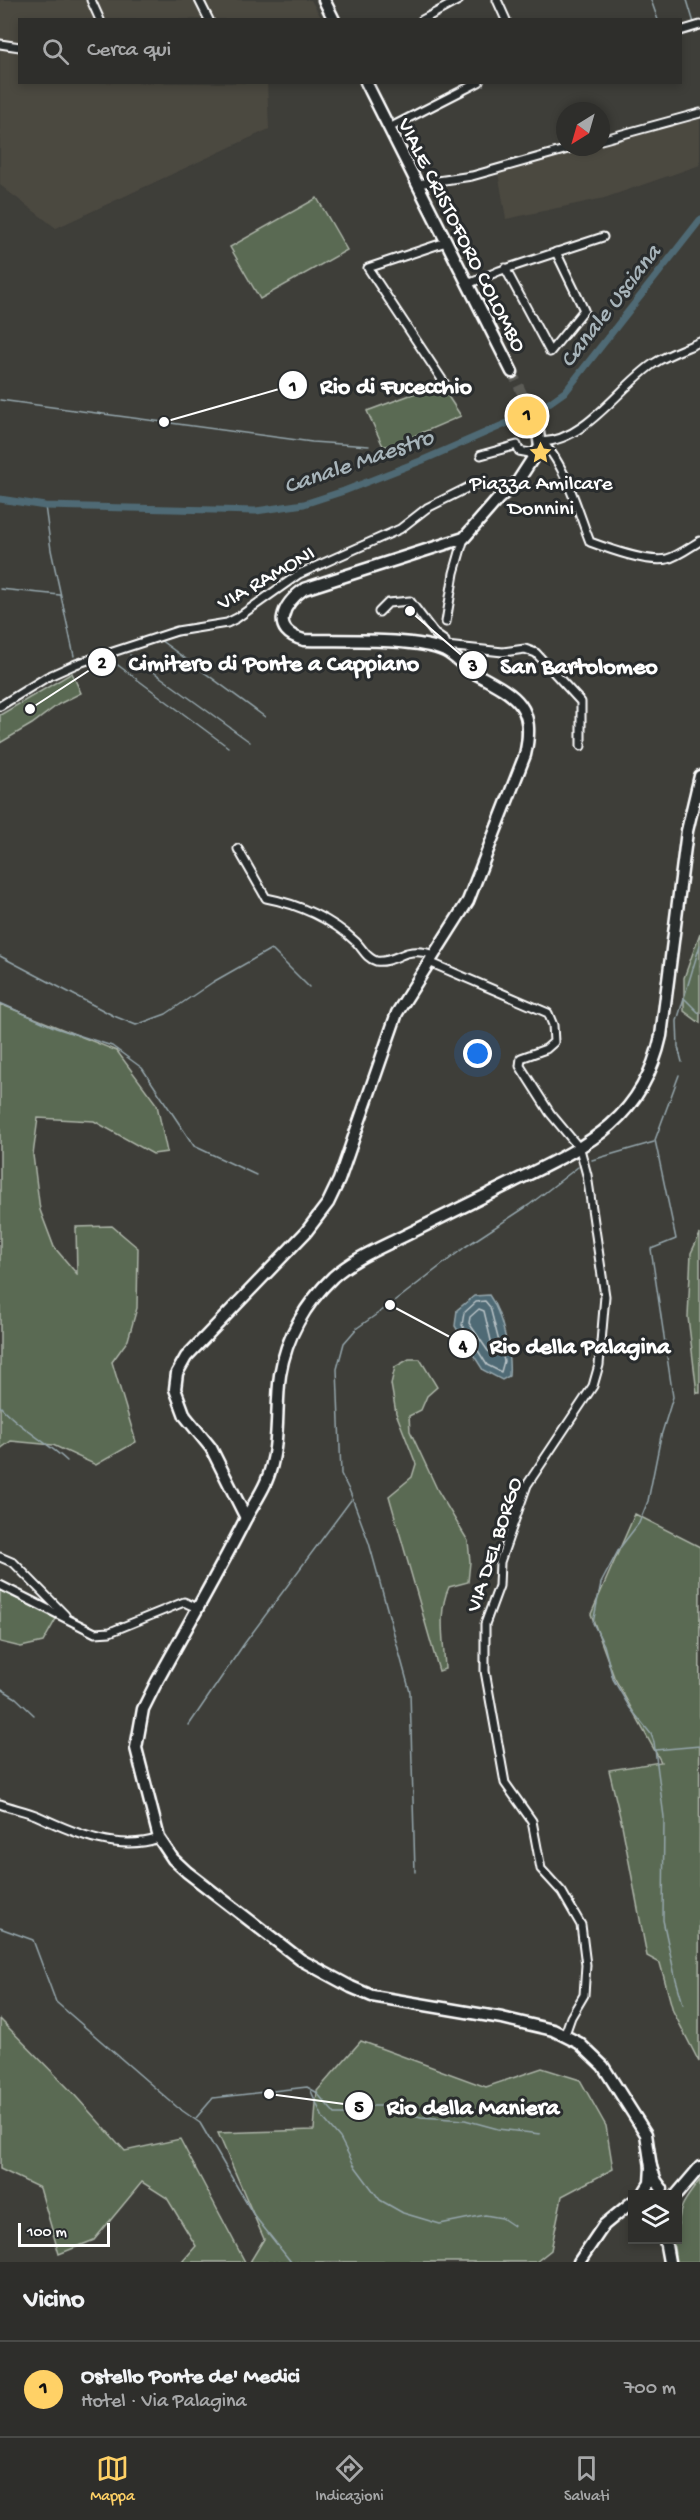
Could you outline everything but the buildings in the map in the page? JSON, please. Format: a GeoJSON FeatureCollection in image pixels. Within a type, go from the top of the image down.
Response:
{"type":"FeatureCollection","features":[{"type":"Feature","properties":{"kind":"main road"},"geometry":{"type":"LineString","coordinates":[[324,0],[333,18]]}},
{"type":"Feature","properties":{"kind":"main road","name":"VIALE CRISTOFORO COLOMBO"},"geometry":{"type":"LineString","coordinates":[[367,84],[512,372]]}},
{"type":"Feature","properties":{"kind":"main road"},"geometry":{"type":"LineString","coordinates":[[246,1518],[211,1448],[185,1416],[175,1389],[177,1373],[186,1357],[306,1232],[328,1203],[339,1180],[397,1012],[468,901],[525,755],[530,736],[528,718],[519,702],[507,690],[475,674],[446,646],[304,640],[290,633],[284,626],[283,615],[287,604],[304,589],[464,538],[498,499],[508,491],[545,442],[526,402]]}},
{"type":"Feature","properties":{"kind":"main road"},"geometry":{"type":"LineString","coordinates":[[664,2190],[656,2181],[651,2167],[646,2133],[614,2082],[591,2052],[565,2034],[502,2018],[372,1996],[351,1987],[301,1960],[173,1859],[159,1838],[136,1748],[143,1709],[155,1684],[266,1481],[273,1462],[277,1439],[280,1375],[293,1332],[314,1298],[334,1276],[378,1249],[580,1149],[619,1118],[633,1102],[646,1080],[656,1058],[666,1001],[687,831],[700,776]]}},
{"type":"Feature","properties":{"kind":"main road"},"geometry":{"type":"LineString","coordinates":[[645,2190],[650,2183],[651,2167]]}},
{"type":"Feature","properties":{"kind":"main road"},"geometry":{"type":"LineString","coordinates":[[680,2190],[700,2167]]}},
{"type":"Feature","properties":{"kind":"main road"},"geometry":{"type":"LineString","coordinates":[[670,2190],[679,2188],[690,2178]]}},
{"type":"Feature","properties":{"kind":"main road"},"geometry":{"type":"LineString","coordinates":[[579,2262],[593,2239],[628,2206]]}},
{"type":"Feature","properties":{"kind":"main road"},"geometry":{"type":"LineString","coordinates":[[619,2212],[628,2209]]}},
{"type":"Feature","properties":{"kind":"main road"},"geometry":{"type":"LineString","coordinates":[[666,2244],[669,2262]]}},
{"type":"Feature","properties":{"kind":"street"},"geometry":{"type":"LineString","coordinates":[[91,0],[99,18]]}},
{"type":"Feature","properties":{"kind":"street"},"geometry":{"type":"LineString","coordinates":[[199,0],[208,18]]}},
{"type":"Feature","properties":{"kind":"street"},"geometry":{"type":"LineString","coordinates":[[426,18],[459,0]]}},
{"type":"Feature","properties":{"kind":"street"},"geometry":{"type":"LineString","coordinates":[[497,0],[505,18]]}},
{"type":"Feature","properties":{"kind":"street"},"geometry":{"type":"LineString","coordinates":[[682,31],[700,25]]}},
{"type":"Feature","properties":{"kind":"street"},"geometry":{"type":"LineString","coordinates":[[0,44],[18,47]]}},
{"type":"Feature","properties":{"kind":"street"},"geometry":{"type":"LineString","coordinates":[[389,128],[475,84]]}},
{"type":"Feature","properties":{"kind":"street"},"geometry":{"type":"LineString","coordinates":[[610,138],[700,113]]}},
{"type":"Feature","properties":{"kind":"street"},"geometry":{"type":"LineString","coordinates":[[417,184],[472,176],[556,152]]}},
{"type":"Feature","properties":{"kind":"street"},"geometry":{"type":"LineString","coordinates":[[468,284],[505,268],[603,237]]}},
{"type":"Feature","properties":{"kind":"street"},"geometry":{"type":"LineString","coordinates":[[446,242],[368,268],[447,387]]}},
{"type":"Feature","properties":{"kind":"street"},"geometry":{"type":"LineString","coordinates":[[505,268],[550,352],[584,310],[556,252]]}},
{"type":"Feature","properties":{"kind":"street"},"geometry":{"type":"LineString","coordinates":[[700,342],[653,364],[593,418],[573,432],[545,442],[559,467],[590,542],[660,560],[669,558],[700,541]]}},
{"type":"Feature","properties":{"kind":"street"},"geometry":{"type":"LineString","coordinates":[[481,454],[517,445],[519,451],[536,454]]}},
{"type":"Feature","properties":{"kind":"street","name":"VIA RAMONI"},"geometry":{"type":"LineString","coordinates":[[0,706],[47,677],[76,664],[177,631],[227,623],[299,574],[400,529],[427,508],[477,483],[508,491]]}},
{"type":"Feature","properties":{"kind":"street"},"geometry":{"type":"LineString","coordinates":[[446,622],[454,573],[464,538]]}},
{"type":"Feature","properties":{"kind":"street"},"geometry":{"type":"LineString","coordinates":[[379,612],[388,603],[410,601],[446,646],[503,652],[525,649],[536,653],[581,702],[581,746]]}},
{"type":"Feature","properties":{"kind":"street"},"geometry":{"type":"LineString","coordinates":[[238,849],[266,898],[290,902],[324,919],[356,942],[371,958],[377,961],[391,960],[408,952],[432,959]]}},
{"type":"Feature","properties":{"kind":"street","name":"VIA DEL BORGO"},"geometry":{"type":"LineString","coordinates":[[432,959],[548,1012],[553,1025],[554,1042],[546,1049],[521,1059],[520,1066],[550,1113],[580,1149],[587,1175],[605,1296],[599,1365],[593,1386],[527,1485],[500,1562],[499,1586],[484,1624],[485,1671],[505,1783],[532,1821],[541,1869],[562,1892],[581,1925],[586,1965],[584,1995],[571,2017],[565,2034]]}},
{"type":"Feature","properties":{"kind":"street"},"geometry":{"type":"LineString","coordinates":[[0,1557],[14,1563],[67,1617]]}},
{"type":"Feature","properties":{"kind":"street"},"geometry":{"type":"LineString","coordinates":[[0,1585],[100,1634],[111,1632],[184,1602],[197,1608]]}},
{"type":"Feature","properties":{"kind":"street"},"geometry":{"type":"LineString","coordinates":[[0,1804],[39,1816],[91,1837],[131,1844],[159,1838]]}},
{"type":"Feature","properties":{"kind":"shaded area"},"geometry":{"type":"Polygon","coordinates":[[[0,0],[311,0],[321,18],[18,18],[18,84],[267,84],[269,129],[56,228],[0,185],[0,0]]]}},
{"type":"Feature","properties":{"kind":"shaded area"},"geometry":{"type":"Polygon","coordinates":[[[700,119],[700,165],[604,198],[506,219],[498,172],[559,156],[610,156],[610,143],[700,119]]]}},
{"type":"Feature","properties":{"kind":"green space"},"geometry":{"type":"Polygon","coordinates":[[[317,198],[347,250],[260,299],[230,247],[317,198]]]}},
{"type":"Feature","properties":{"kind":"green space"},"geometry":{"type":"Polygon","coordinates":[[[440,384],[461,416],[391,446],[383,446],[367,411],[440,384]]]}},
{"type":"Feature","properties":{"kind":"green space"},"geometry":{"type":"Polygon","coordinates":[[[72,673],[81,693],[59,704],[0,743],[0,715],[72,673]]]}},
{"type":"Feature","properties":{"kind":"green space"},"geometry":{"type":"Polygon","coordinates":[[[700,933],[700,1023],[684,1011],[684,978],[700,933]]]}},
{"type":"Feature","properties":{"kind":"green space"},"geometry":{"type":"Polygon","coordinates":[[[0,1004],[117,1051],[157,1105],[167,1152],[153,1154],[94,1121],[38,1118],[33,1155],[40,1210],[54,1247],[77,1274],[76,1227],[112,1226],[138,1248],[137,1308],[128,1340],[112,1362],[136,1442],[96,1465],[53,1445],[11,1441],[0,1449],[0,1004]]]}},
{"type":"Feature","properties":{"kind":"green space"},"geometry":{"type":"Polygon","coordinates":[[[700,1234],[700,1393],[697,1393],[688,1317],[691,1253],[700,1234]]]}},
{"type":"Feature","properties":{"kind":"green space"},"geometry":{"type":"Polygon","coordinates":[[[409,1359],[420,1359],[437,1387],[427,1396],[421,1410],[409,1416],[410,1431],[438,1491],[468,1541],[470,1562],[468,1582],[449,1587],[445,1597],[442,1627],[445,1669],[439,1671],[389,1496],[412,1477],[416,1464],[396,1413],[391,1384],[395,1367],[409,1359]]]}},
{"type":"Feature","properties":{"kind":"green space"},"geometry":{"type":"Polygon","coordinates":[[[635,1514],[700,1547],[699,2062],[673,2011],[660,1963],[647,1956],[609,1770],[661,1762],[614,1677],[591,1614],[635,1514]]]}},
{"type":"Feature","properties":{"kind":"green space"},"geometry":{"type":"Polygon","coordinates":[[[0,1591],[57,1617],[43,1642],[21,1647],[0,1642],[0,1591]]]}},
{"type":"Feature","properties":{"kind":"green space"},"geometry":{"type":"Polygon","coordinates":[[[0,2019],[70,2090],[125,2151],[180,2139],[245,2262],[182,2262],[196,2246],[167,2198],[142,2182],[94,2240],[59,2254],[40,2188],[0,2169],[0,2019]]]}},
{"type":"Feature","properties":{"kind":"green space"},"geometry":{"type":"Polygon","coordinates":[[[361,2041],[486,2087],[542,2068],[580,2080],[606,2126],[613,2169],[562,2196],[551,2250],[536,2262],[250,2262],[264,2239],[218,2133],[314,2130],[317,2091],[361,2041]]]}},
{"type":"Feature","properties":{"kind":"green space"},"geometry":{"type":"Polygon","coordinates":[[[700,2180],[700,2262],[676,2262],[674,2244],[682,2244],[682,2207],[700,2180]]]}},
{"type":"Feature","properties":{"kind":"water"},"geometry":{"type":"Polygon","coordinates":[[[489,1295],[502,1323],[507,1345],[509,1376],[502,1380],[483,1370],[455,1326],[457,1310],[474,1296],[489,1295]]]}},
{"type":"Feature","properties":{"kind":"waterway"},"geometry":{"type":"LineString","coordinates":[[651,0],[657,18]]}},
{"type":"Feature","properties":{"kind":"waterway"},"geometry":{"type":"LineString","coordinates":[[687,0],[694,23]]}},
{"type":"Feature","properties":{"kind":"waterway","name":"Canale Maestro"},"geometry":{"type":"LineString","coordinates":[[0,499],[45,506],[256,511],[304,504],[423,460],[542,408],[566,391],[700,220]]}},
{"type":"Feature","properties":{"kind":"waterway"},"geometry":{"type":"LineString","coordinates":[[0,400],[312,442],[369,446]]}},
{"type":"Feature","properties":{"kind":"waterway"},"geometry":{"type":"LineString","coordinates":[[45,506],[51,550],[74,656]]}},
{"type":"Feature","properties":{"kind":"waterway"},"geometry":{"type":"LineString","coordinates":[[0,589],[60,595]]}},
{"type":"Feature","properties":{"kind":"waterway"},"geometry":{"type":"LineString","coordinates":[[162,639],[191,633]]}},
{"type":"Feature","properties":{"kind":"waterway"},"geometry":{"type":"LineString","coordinates":[[160,640],[265,717]]}},
{"type":"Feature","properties":{"kind":"waterway"},"geometry":{"type":"LineString","coordinates":[[130,655],[250,742]]}},
{"type":"Feature","properties":{"kind":"waterway"},"geometry":{"type":"LineString","coordinates":[[107,657],[228,747]]}},
{"type":"Feature","properties":{"kind":"waterway"},"geometry":{"type":"LineString","coordinates":[[682,1062],[678,1047],[677,1021],[700,945]]}},
{"type":"Feature","properties":{"kind":"waterway"},"geometry":{"type":"LineString","coordinates":[[0,956],[114,1016],[136,1025],[166,1014],[213,982],[271,949],[309,987]]}},
{"type":"Feature","properties":{"kind":"waterway"},"geometry":{"type":"LineString","coordinates":[[685,999],[700,1014]]}},
{"type":"Feature","properties":{"kind":"waterway"},"geometry":{"type":"LineString","coordinates":[[0,1003],[56,1028],[112,1046],[142,1068],[194,1146],[256,1175]]}},
{"type":"Feature","properties":{"kind":"waterway"},"geometry":{"type":"LineString","coordinates":[[679,1075],[655,1140],[676,1239],[651,1249],[673,1397],[661,1436],[648,1501],[639,1523],[619,1549],[601,1583],[593,1623],[604,1645],[613,1679],[630,1708],[651,1734],[654,1742],[664,1817],[663,1920],[683,2004]]}},
{"type":"Feature","properties":{"kind":"waterway"},"geometry":{"type":"LineString","coordinates":[[592,1160],[654,1142]]}},
{"type":"Feature","properties":{"kind":"waterway"},"geometry":{"type":"LineString","coordinates":[[415,1872],[410,1692],[369,1543],[341,1474],[337,1369],[344,1343],[357,1328],[465,1247],[529,1205],[578,1167]]}},
{"type":"Feature","properties":{"kind":"waterway"},"geometry":{"type":"LineString","coordinates":[[0,1406],[67,1461]]}},
{"type":"Feature","properties":{"kind":"waterway"},"geometry":{"type":"LineString","coordinates":[[189,1725],[244,1644],[351,1500]]}},
{"type":"Feature","properties":{"kind":"waterway"},"geometry":{"type":"LineString","coordinates":[[0,1688],[16,1698],[34,1715]]}},
{"type":"Feature","properties":{"kind":"waterway"},"geometry":{"type":"LineString","coordinates":[[655,1750],[700,1746]]}},
{"type":"Feature","properties":{"kind":"waterway"},"geometry":{"type":"LineString","coordinates":[[0,1928],[33,1940],[56,2002],[177,2107],[200,2123],[253,2214],[291,2262]]}},
{"type":"Feature","properties":{"kind":"waterway"},"geometry":{"type":"LineString","coordinates":[[196,2118],[213,2098],[307,2087],[316,2092],[335,2114],[346,2114],[368,2106],[380,2106],[421,2117],[465,2120],[498,2129],[540,2134]]}},
{"type":"Feature","properties":{"kind":"waterway"},"geometry":{"type":"LineString","coordinates":[[311,2091],[323,2118],[340,2138],[354,2165],[380,2200],[403,2213],[440,2224],[485,2215],[502,2218],[514,2226]]}},
{"type":"Feature","properties":{"kind":"tunnel"},"geometry":{"type":"LineString","coordinates":[[512,372],[526,402]]}},
{"type":"Feature","properties":{"kind":"place","name":"Ostello Ponte de' Medici"},"geometry":{"type":"Point","coordinates":[527,416]}},
{"type":"Feature","properties":{"kind":"place","name":"Rio di Fucecchio"},"geometry":{"type":"Point","coordinates":[164,422]}},
{"type":"Feature","properties":{"kind":"place","name":"Piazza Amilcare Donnini"},"geometry":{"type":"Point","coordinates":[541,452]}},
{"type":"Feature","properties":{"kind":"place","name":"San Bartolomeo"},"geometry":{"type":"Point","coordinates":[410,611]}},
{"type":"Feature","properties":{"kind":"place","name":"Cimitero di Ponte a Cappiano"},"geometry":{"type":"Point","coordinates":[30,709]}},
{"type":"Feature","properties":{"kind":"place","name":"Rio della Palagina"},"geometry":{"type":"Point","coordinates":[390,1305]}},
{"type":"Feature","properties":{"kind":"place","name":"Rio della Maniera"},"geometry":{"type":"Point","coordinates":[269,2094]}},
{"type":"Feature","properties":{"kind":"water label","name":"Canale Usciana"},"geometry":{"type":"Point","coordinates":[609,305]}}]}
